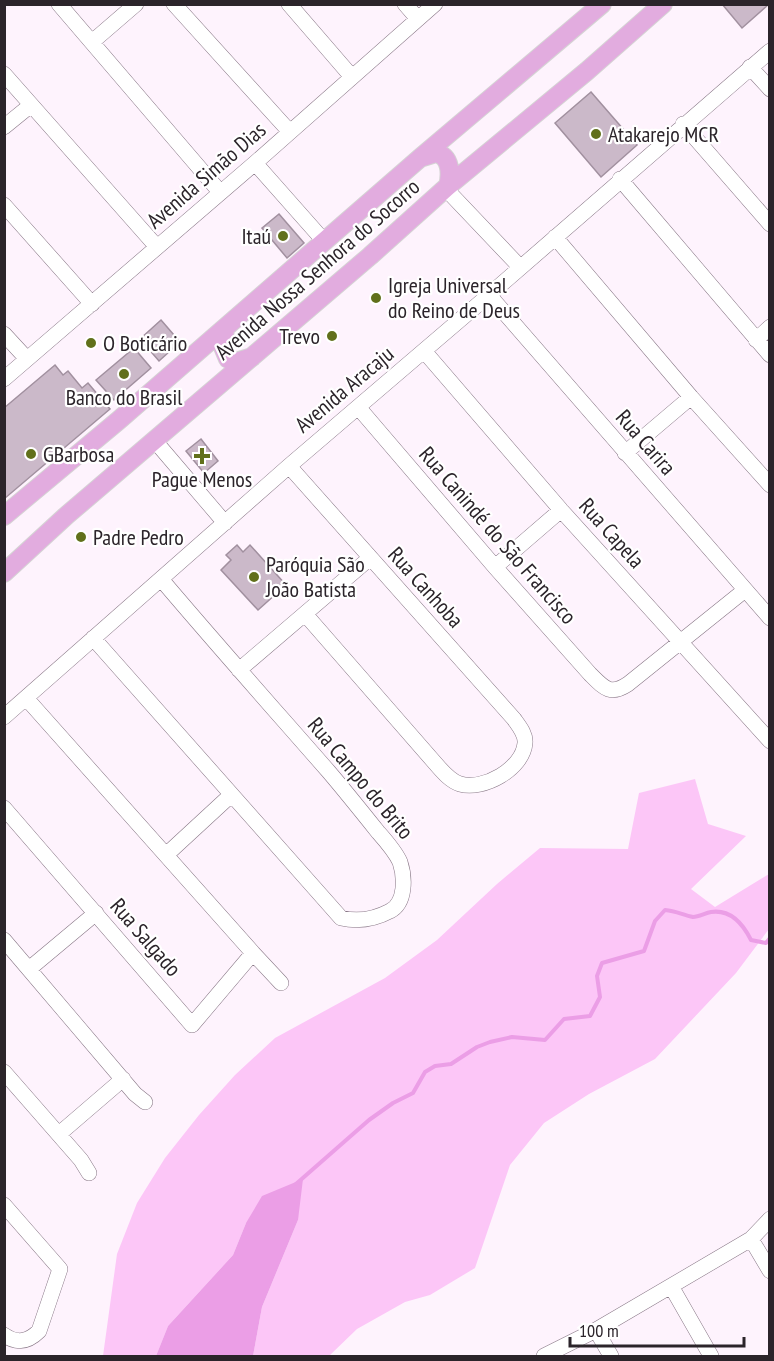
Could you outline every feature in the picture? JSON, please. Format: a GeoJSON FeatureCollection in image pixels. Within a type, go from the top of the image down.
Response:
{"type":"FeatureCollection","features":[{"type":"Feature","properties":{"kind":"main road","name":"Avenida Nossa Senhora do Socorro"},"geometry":{"type":"LineString","coordinates":[[4,516],[602,4]]}},
{"type":"Feature","properties":{"kind":"main road","name":"Avenida Nossa Senhora do Socorro"},"geometry":{"type":"LineString","coordinates":[[4,573],[447,187],[663,4]]}},
{"type":"Feature","properties":{"kind":"main road"},"geometry":{"type":"LineString","coordinates":[[420,158],[436,153],[442,156],[450,171],[447,187]]}},
{"type":"Feature","properties":{"kind":"main road"},"geometry":{"type":"LineString","coordinates":[[225,328],[223,350],[228,359],[236,362],[253,357]]}},
{"type":"Feature","properties":{"kind":"street"},"geometry":{"type":"LineString","coordinates":[[59,4],[220,192]]}},
{"type":"Feature","properties":{"kind":"street"},"geometry":{"type":"LineString","coordinates":[[92,42],[136,4]]}},
{"type":"Feature","properties":{"kind":"street"},"geometry":{"type":"LineString","coordinates":[[174,4],[290,132]]}},
{"type":"Feature","properties":{"kind":"street"},"geometry":{"type":"LineString","coordinates":[[289,4],[352,77]]}},
{"type":"Feature","properties":{"kind":"street"},"geometry":{"type":"LineString","coordinates":[[405,4],[418,19]]}},
{"type":"Feature","properties":{"kind":"street","name":"Avenida Simão Dias"},"geometry":{"type":"LineString","coordinates":[[4,378],[255,163],[435,4]]}},
{"type":"Feature","properties":{"kind":"street","name":"Avenida Aracaju"},"geometry":{"type":"LineString","coordinates":[[4,717],[289,466],[770,51]]}},
{"type":"Feature","properties":{"kind":"street"},"geometry":{"type":"LineString","coordinates":[[750,67],[770,89]]}},
{"type":"Feature","properties":{"kind":"street"},"geometry":{"type":"LineString","coordinates":[[4,74],[157,247]]}},
{"type":"Feature","properties":{"kind":"street"},"geometry":{"type":"LineString","coordinates":[[4,128],[31,105]]}},
{"type":"Feature","properties":{"kind":"street"},"geometry":{"type":"LineString","coordinates":[[683,124],[770,224]]}},
{"type":"Feature","properties":{"kind":"street"},"geometry":{"type":"LineString","coordinates":[[255,163],[324,242]]}},
{"type":"Feature","properties":{"kind":"street"},"geometry":{"type":"LineString","coordinates":[[620,179],[770,355]]}},
{"type":"Feature","properties":{"kind":"street"},"geometry":{"type":"LineString","coordinates":[[447,187],[520,267]]}},
{"type":"Feature","properties":{"kind":"street"},"geometry":{"type":"LineString","coordinates":[[4,205],[92,304]]}},
{"type":"Feature","properties":{"kind":"street"},"geometry":{"type":"LineString","coordinates":[[555,237],[691,397],[770,485]]}},
{"type":"Feature","properties":{"kind":"street","name":"Rua Carira"},"geometry":{"type":"LineString","coordinates":[[489,295],[770,618]]}},
{"type":"Feature","properties":{"kind":"street"},"geometry":{"type":"LineString","coordinates":[[756,340],[770,327]]}},
{"type":"Feature","properties":{"kind":"street"},"geometry":{"type":"LineString","coordinates":[[4,334],[27,359]]}},
{"type":"Feature","properties":{"kind":"street","name":"Rua Capela"},"geometry":{"type":"LineString","coordinates":[[424,351],[561,510],[770,741]]}},
{"type":"Feature","properties":{"kind":"street"},"geometry":{"type":"LineString","coordinates":[[625,453],[691,397]]}},
{"type":"Feature","properties":{"kind":"street","name":"Rua Canindé do São Francisco"},"geometry":{"type":"LineString","coordinates":[[358,407],[495,567],[584,667],[608,690],[616,691],[628,684],[679,643]]}},
{"type":"Feature","properties":{"kind":"street"},"geometry":{"type":"LineString","coordinates":[[155,441],[225,523]]}},
{"type":"Feature","properties":{"kind":"street","name":"Rua Canhoba"},"geometry":{"type":"LineString","coordinates":[[289,466],[520,727],[525,742],[520,757],[510,768],[479,785],[465,786],[456,783],[435,763],[305,614]]}},
{"type":"Feature","properties":{"kind":"street"},"geometry":{"type":"LineString","coordinates":[[495,567],[561,510]]}},
{"type":"Feature","properties":{"kind":"street"},"geometry":{"type":"LineString","coordinates":[[239,670],[370,558]]}},
{"type":"Feature","properties":{"kind":"street","name":"Rua Campo do Brito"},"geometry":{"type":"LineString","coordinates":[[93,638],[341,918],[352,920],[372,918],[398,906],[403,876],[397,856],[347,793],[161,579]]}},
{"type":"Feature","properties":{"kind":"street"},"geometry":{"type":"LineString","coordinates":[[679,643],[745,590]]}},
{"type":"Feature","properties":{"kind":"street"},"geometry":{"type":"LineString","coordinates":[[26,698],[281,983]]}},
{"type":"Feature","properties":{"kind":"street"},"geometry":{"type":"LineString","coordinates":[[166,855],[231,795]]}},
{"type":"Feature","properties":{"kind":"street","name":"Rua Salgado"},"geometry":{"type":"LineString","coordinates":[[4,808],[192,1024],[253,953]]}},
{"type":"Feature","properties":{"kind":"street"},"geometry":{"type":"LineString","coordinates":[[29,969],[96,913]]}},
{"type":"Feature","properties":{"kind":"street"},"geometry":{"type":"LineString","coordinates":[[4,940],[138,1097],[145,1102]]}},
{"type":"Feature","properties":{"kind":"street"},"geometry":{"type":"LineString","coordinates":[[4,1072],[81,1160],[89,1173]]}},
{"type":"Feature","properties":{"kind":"street"},"geometry":{"type":"LineString","coordinates":[[59,1134],[123,1079]]}},
{"type":"Feature","properties":{"kind":"street"},"geometry":{"type":"LineString","coordinates":[[4,1205],[60,1269],[39,1330],[31,1338],[21,1341],[15,1341],[4,1335]]}},
{"type":"Feature","properties":{"kind":"street"},"geometry":{"type":"LineString","coordinates":[[544,1356],[596,1330],[751,1239],[770,1219]]}},
{"type":"Feature","properties":{"kind":"street"},"geometry":{"type":"LineString","coordinates":[[751,1239],[770,1271]]}},
{"type":"Feature","properties":{"kind":"street"},"geometry":{"type":"LineString","coordinates":[[671,1286],[711,1356]]}},
{"type":"Feature","properties":{"kind":"street"},"geometry":{"type":"LineString","coordinates":[[596,1330],[611,1356]]}},
{"type":"Feature","properties":{"kind":"shaded area"},"geometry":{"type":"Polygon","coordinates":[[[695,779],[708,824],[746,836],[691,889],[715,907],[769,874],[769,929],[736,973],[655,1059],[589,1094],[544,1123],[510,1165],[475,1268],[430,1295],[405,1302],[357,1329],[329,1356],[253,1356],[262,1307],[298,1220],[246,1223],[233,1255],[168,1326],[156,1356],[103,1356],[117,1254],[137,1203],[165,1158],[235,1075],[275,1038],[385,978],[437,940],[540,848],[628,849],[639,793],[695,779]]]}},
{"type":"Feature","properties":{"kind":"shaded area"},"geometry":{"type":"Polygon","coordinates":[[[303,1179],[298,1220],[262,1307],[253,1356],[156,1356],[168,1326],[233,1255],[246,1223],[262,1196],[303,1179]]]}},
{"type":"Feature","properties":{"kind":"building"},"geometry":{"type":"Polygon","coordinates":[[[722,4],[769,4],[742,28],[722,4]]]}},
{"type":"Feature","properties":{"kind":"building","name":"Atakarejo MCR"},"geometry":{"type":"Polygon","coordinates":[[[591,92],[637,145],[601,177],[555,123],[591,92]]]}},
{"type":"Feature","properties":{"kind":"building","name":"Itaú"},"geometry":{"type":"Polygon","coordinates":[[[279,214],[304,243],[287,258],[262,228],[279,214]]]}},
{"type":"Feature","properties":{"kind":"building"},"geometry":{"type":"Polygon","coordinates":[[[161,320],[180,342],[159,361],[140,339],[161,320]]]}},
{"type":"Feature","properties":{"kind":"building","name":"Banco do Brasil"},"geometry":{"type":"Polygon","coordinates":[[[134,348],[151,368],[114,400],[96,380],[134,348]]]}},
{"type":"Feature","properties":{"kind":"building","name":"GBarbosa"},"geometry":{"type":"Polygon","coordinates":[[[55,365],[63,375],[68,371],[82,388],[88,383],[110,409],[4,499],[4,408],[55,365]]]}},
{"type":"Feature","properties":{"kind":"building","name":"Pague Menos"},"geometry":{"type":"Polygon","coordinates":[[[201,439],[218,461],[204,473],[186,451],[201,439]]]}},
{"type":"Feature","properties":{"kind":"building","name":"Paróquia São João Batista"},"geometry":{"type":"Polygon","coordinates":[[[237,545],[243,552],[250,545],[286,585],[258,610],[221,570],[231,560],[226,555],[237,545]]]}},
{"type":"Feature","properties":{"kind":"waterway"},"geometry":{"type":"LineString","coordinates":[[296,1184],[369,1120],[393,1103],[413,1093],[425,1072],[435,1066],[451,1064],[477,1047],[490,1042],[512,1037],[545,1040],[564,1019],[590,1016],[600,997],[597,976],[602,963],[644,951],[655,921],[665,910],[693,917],[711,912],[725,913],[740,923],[751,940],[766,943],[770,938]]}},
{"type":"Feature","properties":{"kind":"place","name":"Atakarejo MCR"},"geometry":{"type":"Point","coordinates":[596,134]}},
{"type":"Feature","properties":{"kind":"place","name":"Itaú"},"geometry":{"type":"Point","coordinates":[283,236]}},
{"type":"Feature","properties":{"kind":"place","name":"Igreja Universal do Reino de Deus"},"geometry":{"type":"Point","coordinates":[376,298]}},
{"type":"Feature","properties":{"kind":"place","name":"Trevo"},"geometry":{"type":"Point","coordinates":[332,336]}},
{"type":"Feature","properties":{"kind":"place","name":"O Boticário"},"geometry":{"type":"Point","coordinates":[91,343]}},
{"type":"Feature","properties":{"kind":"place","name":"Banco do Brasil"},"geometry":{"type":"Point","coordinates":[124,374]}},
{"type":"Feature","properties":{"kind":"place","name":"GBarbosa"},"geometry":{"type":"Point","coordinates":[31,454]}},
{"type":"Feature","properties":{"kind":"place","name":"Pague Menos"},"geometry":{"type":"Point","coordinates":[202,456]}},
{"type":"Feature","properties":{"kind":"place","name":"Padre Pedro"},"geometry":{"type":"Point","coordinates":[81,537]}},
{"type":"Feature","properties":{"kind":"place","name":"Paróquia São João Batista"},"geometry":{"type":"Point","coordinates":[254,577]}}]}
